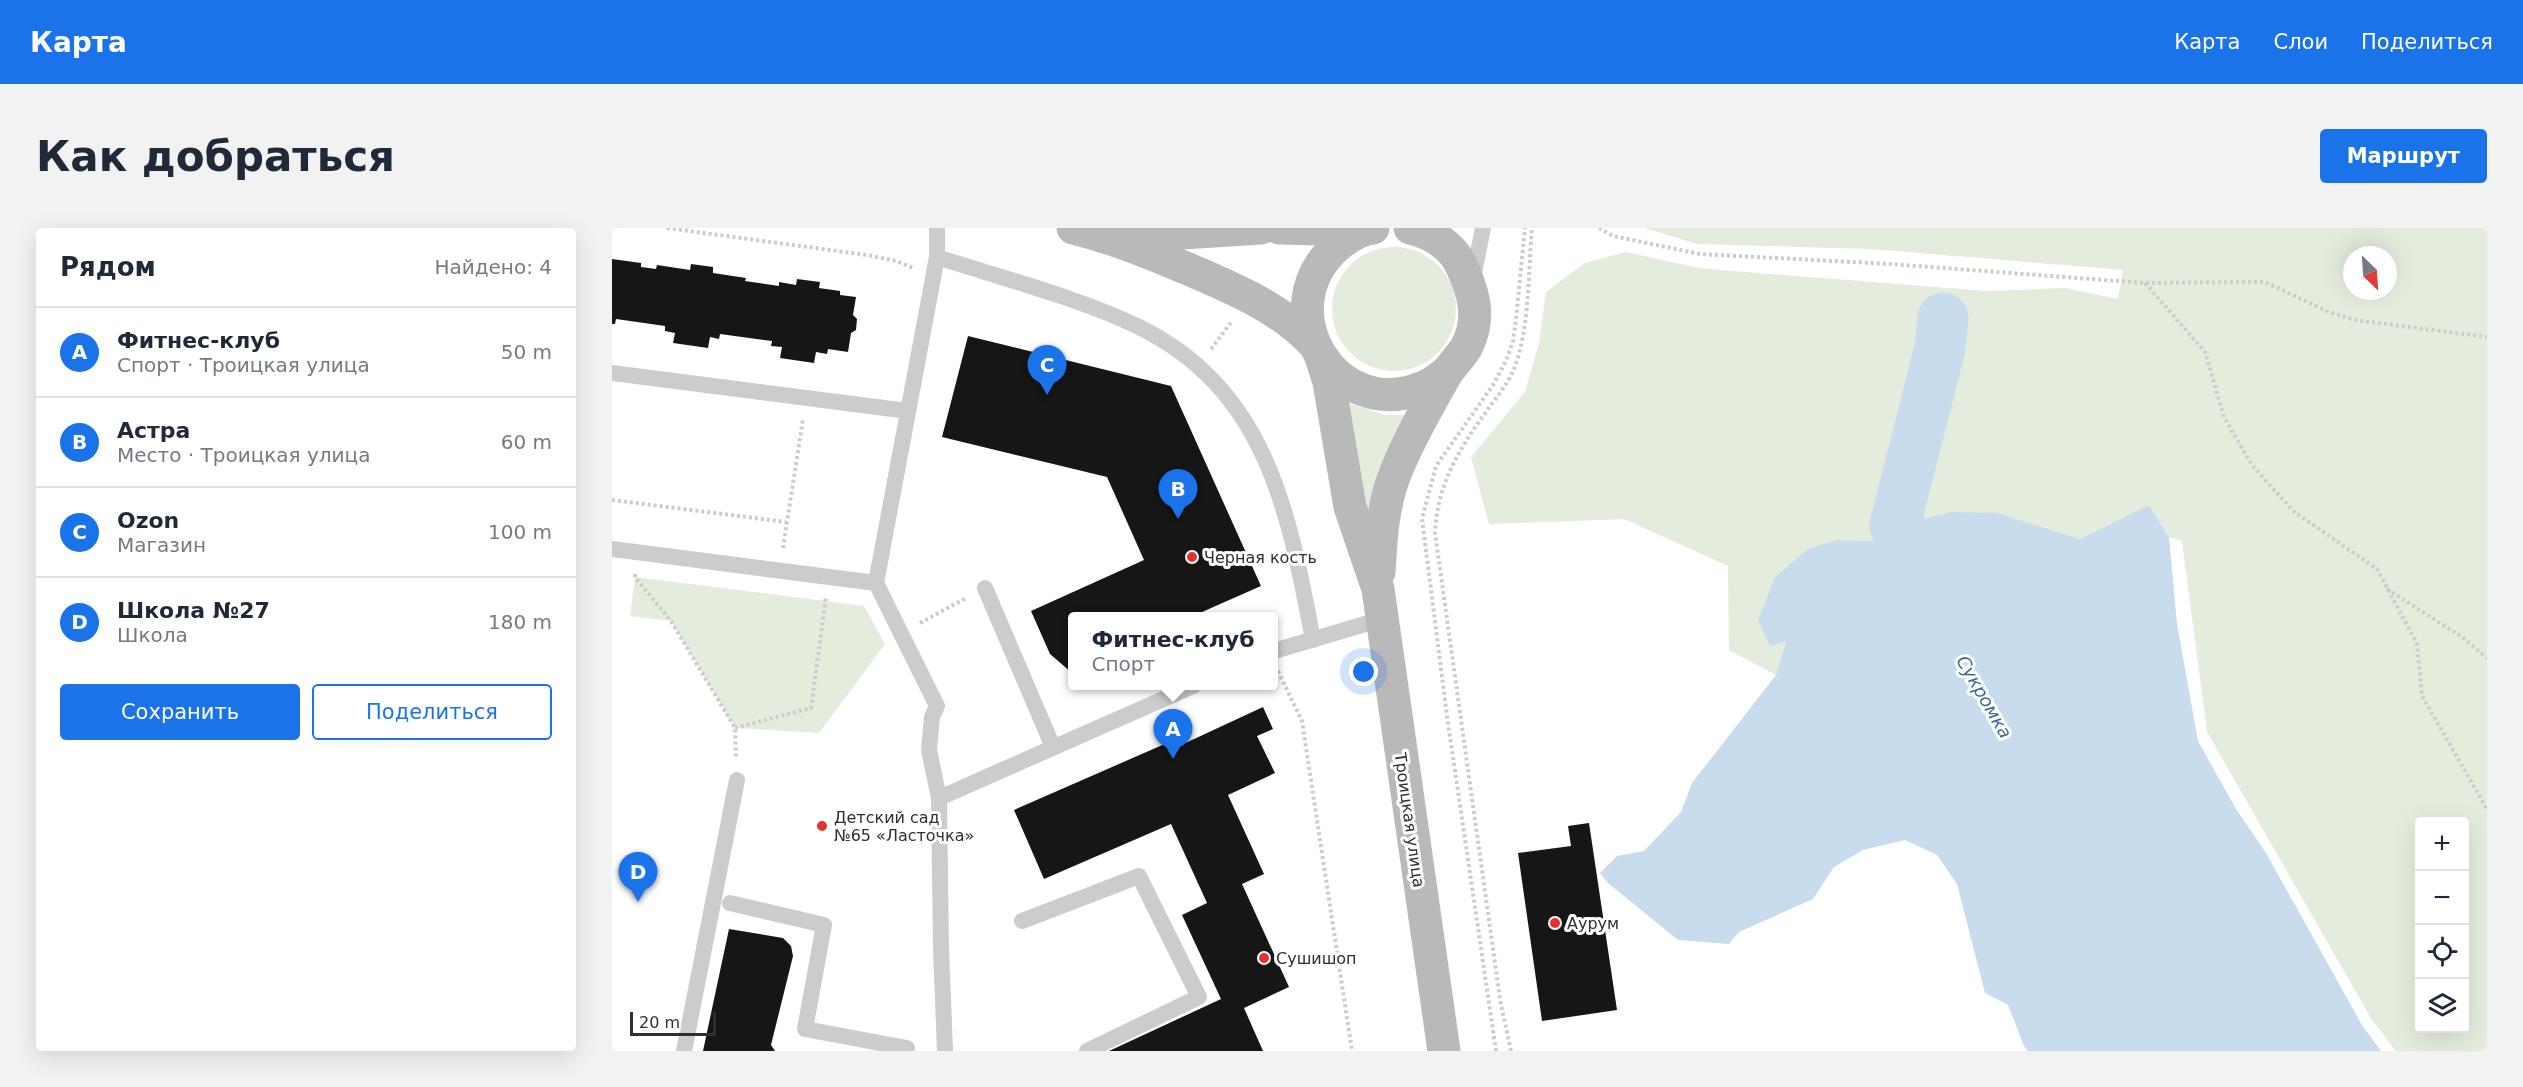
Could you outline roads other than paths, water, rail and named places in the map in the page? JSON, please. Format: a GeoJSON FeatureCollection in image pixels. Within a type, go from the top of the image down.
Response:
{"type":"FeatureCollection","features":[{"type":"Feature","properties":{"kind":"street"},"geometry":{"type":"LineString","coordinates":[[1073,228],[1112,237],[1250,297],[1296,325],[1338,376],[1367,391],[1405,393],[1425,387],[1447,372]]}},
{"type":"Feature","properties":{"kind":"street"},"geometry":{"type":"LineString","coordinates":[[1112,237],[1261,228]]}},
{"type":"Feature","properties":{"kind":"street"},"geometry":{"type":"LineString","coordinates":[[1280,228],[1369,229]]}},
{"type":"Feature","properties":{"kind":"street"},"geometry":{"type":"LineString","coordinates":[[1380,604],[1381,528],[1389,490],[1404,452],[1447,372],[1467,346],[1473,328],[1474,294],[1460,261],[1437,238],[1410,228]]}},
{"type":"Feature","properties":{"kind":"street"},"geometry":{"type":"LineString","coordinates":[[1369,229],[1344,240],[1326,256],[1316,272],[1307,309],[1317,350],[1329,382],[1350,507],[1380,604]]}},
{"type":"Feature","properties":{"kind":"street","name":"Троицкая улица"},"geometry":{"type":"LineString","coordinates":[[1380,604],[1444,1051]]}},
{"type":"Feature","properties":{"kind":"lane"},"geometry":{"type":"LineString","coordinates":[[937,228],[937,257],[876,583],[937,705],[932,717],[929,750],[939,798],[940,949],[945,1051]]}},
{"type":"Feature","properties":{"kind":"lane"},"geometry":{"type":"LineString","coordinates":[[1474,294],[1473,271],[1483,228]]}},
{"type":"Feature","properties":{"kind":"lane"},"geometry":{"type":"LineString","coordinates":[[937,257],[1123,320],[1168,343],[1215,382],[1244,418],[1275,482],[1296,551],[1312,640]]}},
{"type":"Feature","properties":{"kind":"lane"},"geometry":{"type":"LineString","coordinates":[[612,373],[908,411]]}},
{"type":"Feature","properties":{"kind":"lane"},"geometry":{"type":"LineString","coordinates":[[612,549],[876,583]]}},
{"type":"Feature","properties":{"kind":"lane"},"geometry":{"type":"LineString","coordinates":[[986,588],[1053,747]]}},
{"type":"Feature","properties":{"kind":"lane"},"geometry":{"type":"LineString","coordinates":[[1278,650],[1312,640],[1380,604]]}},
{"type":"Feature","properties":{"kind":"lane"},"geometry":{"type":"LineString","coordinates":[[939,798],[1185,690]]}},
{"type":"Feature","properties":{"kind":"lane"},"geometry":{"type":"LineString","coordinates":[[684,1051],[738,780]]}},
{"type":"Feature","properties":{"kind":"lane"},"geometry":{"type":"LineString","coordinates":[[1022,921],[1139,876],[1199,997],[1087,1051]]}},
{"type":"Feature","properties":{"kind":"lane"},"geometry":{"type":"LineString","coordinates":[[730,903],[824,926],[805,1029],[907,1048]]}},
{"type":"Feature","properties":{"kind":"water"},"geometry":{"type":"Polygon","coordinates":[[[2149,505],[2169,537],[2177,624],[2198,741],[2236,809],[2266,853],[2362,1025],[2381,1051],[2028,1051],[2008,1005],[1985,993],[1957,884],[1937,855],[1905,840],[1863,850],[1834,867],[1813,899],[1739,932],[1729,944],[1678,940],[1608,883],[1600,873],[1617,856],[1644,851],[1681,812],[1692,783],[1776,675],[1786,641],[1770,646],[1758,620],[1775,577],[1808,549],[1836,540],[1873,541],[1895,525],[1952,512],[1998,513],[2080,539],[2149,505]]]}},
{"type":"Feature","properties":{"kind":"waterway","name":"Сукромка"},"geometry":{"type":"LineString","coordinates":[[1923,591],[1911,570],[1895,525],[1940,348],[1943,318]]}},
{"type":"Feature","properties":{"kind":"place","name":"Ozon"},"geometry":{"type":"Point","coordinates":[1047,395]}},
{"type":"Feature","properties":{"kind":"place","name":"Астра"},"geometry":{"type":"Point","coordinates":[1178,519]}},
{"type":"Feature","properties":{"kind":"place","name":"Черная кость"},"geometry":{"type":"Point","coordinates":[1192,557]}},
{"type":"Feature","properties":{"kind":"place","name":"Фитнес-клуб"},"geometry":{"type":"Point","coordinates":[1173,759]}},
{"type":"Feature","properties":{"kind":"place","name":"Детский сад №65 «Ласточка»"},"geometry":{"type":"Point","coordinates":[822,826]}},
{"type":"Feature","properties":{"kind":"place","name":"Школа №27"},"geometry":{"type":"Point","coordinates":[638,902]}},
{"type":"Feature","properties":{"kind":"place","name":"Аурум"},"geometry":{"type":"Point","coordinates":[1555,923]}},
{"type":"Feature","properties":{"kind":"place","name":"Сушишоп"},"geometry":{"type":"Point","coordinates":[1264,958]}}]}
